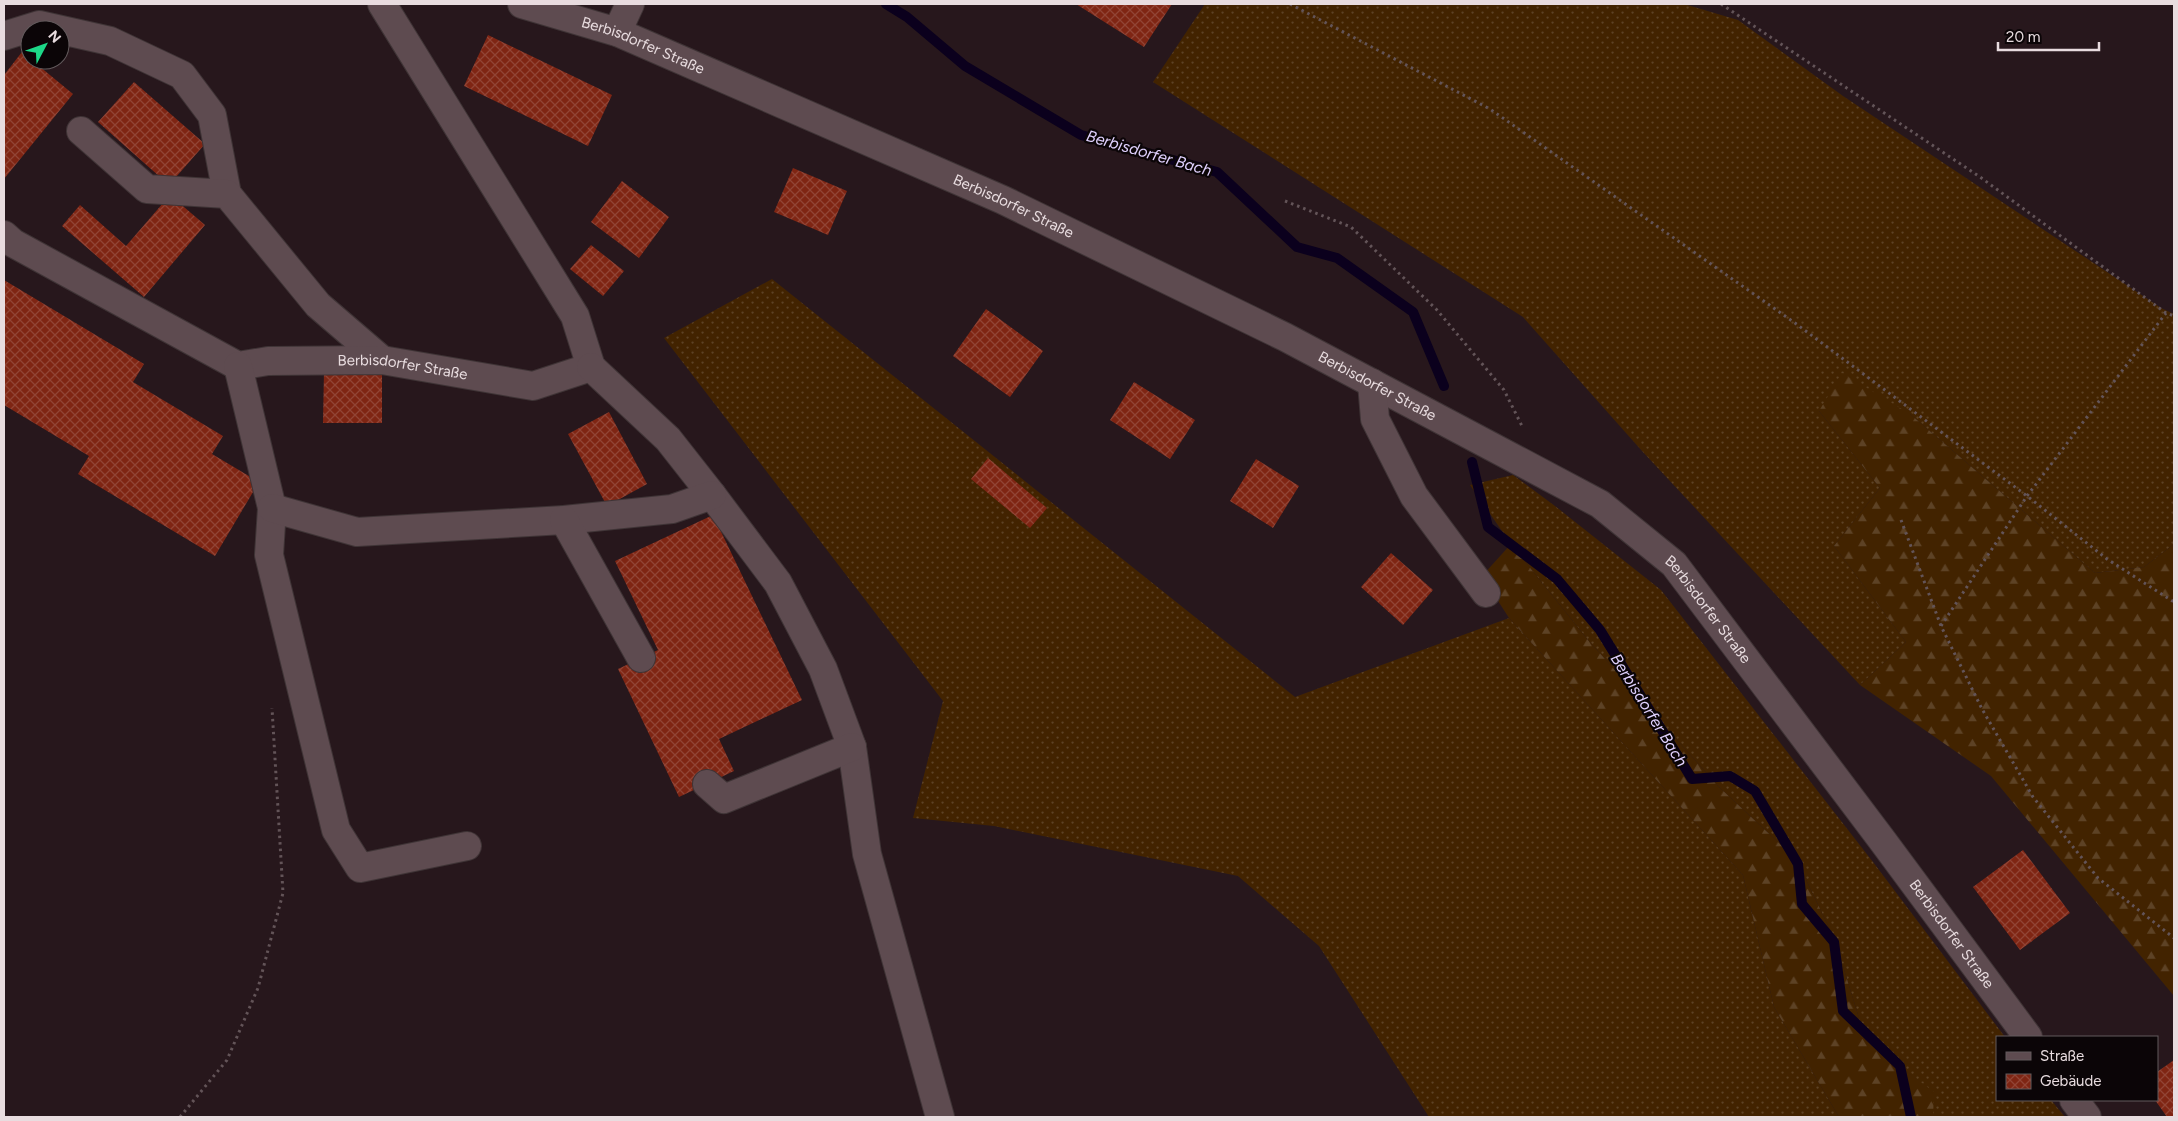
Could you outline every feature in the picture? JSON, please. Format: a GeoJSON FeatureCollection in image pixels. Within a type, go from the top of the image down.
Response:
{"type":"FeatureCollection","features":[{"type":"Feature","properties":{"kind":"street"},"geometry":{"type":"LineString","coordinates":[[382,4],[575,316],[591,367],[668,439],[712,495],[778,583],[823,669],[852,747],[867,854],[940,1117]]}},
{"type":"Feature","properties":{"kind":"street","name":"Berbisdorfer Straße"},"geometry":{"type":"LineString","coordinates":[[522,4],[616,32],[1003,200],[1285,337],[1600,504],[1674,564],[2027,1036]]}},
{"type":"Feature","properties":{"kind":"street"},"geometry":{"type":"LineString","coordinates":[[616,32],[630,4]]}},
{"type":"Feature","properties":{"kind":"street"},"geometry":{"type":"LineString","coordinates":[[4,36],[39,25],[110,41],[182,75],[212,115],[227,194],[318,305],[382,360]]}},
{"type":"Feature","properties":{"kind":"street"},"geometry":{"type":"LineString","coordinates":[[82,131],[147,189],[227,194]]}},
{"type":"Feature","properties":{"kind":"street"},"geometry":{"type":"LineString","coordinates":[[4,235],[12,244],[238,366],[272,508],[269,555],[336,830],[360,868],[467,846]]}},
{"type":"Feature","properties":{"kind":"street","name":"Berbisdorfer Straße"},"geometry":{"type":"LineString","coordinates":[[238,366],[268,361],[382,360],[533,386],[591,367]]}},
{"type":"Feature","properties":{"kind":"street"},"geometry":{"type":"LineString","coordinates":[[1372,383],[1375,418],[1414,496],[1486,593]]}},
{"type":"Feature","properties":{"kind":"street"},"geometry":{"type":"LineString","coordinates":[[272,508],[358,532],[564,520],[672,509],[712,495]]}},
{"type":"Feature","properties":{"kind":"street"},"geometry":{"type":"LineString","coordinates":[[564,520],[641,658]]}},
{"type":"Feature","properties":{"kind":"street"},"geometry":{"type":"LineString","coordinates":[[707,784],[724,799],[852,747]]}},
{"type":"Feature","properties":{"kind":"street"},"geometry":{"type":"LineString","coordinates":[[2075,1101],[2087,1117]]}},
{"type":"Feature","properties":{"kind":"path"},"geometry":{"type":"LineString","coordinates":[[1290,4],[1490,109],[1795,323],[2027,496],[2107,559],[2174,602]]}},
{"type":"Feature","properties":{"kind":"path"},"geometry":{"type":"LineString","coordinates":[[1721,4],[1980,177],[2166,313],[2174,316]]}},
{"type":"Feature","properties":{"kind":"path"},"geometry":{"type":"LineString","coordinates":[[1284,201],[1351,228],[1423,296],[1504,390],[1525,433]]}},
{"type":"Feature","properties":{"kind":"path"},"geometry":{"type":"LineString","coordinates":[[1941,626],[2027,496],[2166,313]]}},
{"type":"Feature","properties":{"kind":"path"},"geometry":{"type":"LineString","coordinates":[[1901,520],[1941,626],[1982,709],[2033,798],[2098,878],[2174,938]]}},
{"type":"Feature","properties":{"kind":"path"},"geometry":{"type":"LineString","coordinates":[[180,1117],[227,1060],[258,988],[283,893],[271,700]]}},
{"type":"Feature","properties":{"kind":"green space"},"geometry":{"type":"Polygon","coordinates":[[[1205,4],[1684,4],[1738,20],[1843,96],[2161,308],[2174,314],[2174,544],[2144,567],[2095,573],[1910,414],[1819,411],[1880,488],[1834,546],[1906,642],[1860,685],[1642,451],[1523,317],[1153,82],[1205,4]]]}},
{"type":"Feature","properties":{"kind":"green space"},"geometry":{"type":"Polygon","coordinates":[[[772,279],[1295,697],[1509,618],[1743,875],[1774,1007],[1839,1117],[1429,1117],[1319,946],[1238,876],[994,826],[913,818],[943,701],[664,338],[772,279]]]}},
{"type":"Feature","properties":{"kind":"green space"},"geometry":{"type":"Polygon","coordinates":[[[1842,373],[1910,414],[2095,573],[2144,567],[2174,544],[2174,996],[1991,776],[1860,685],[1906,642],[1834,546],[1880,488],[1819,411],[1842,373]]]}},
{"type":"Feature","properties":{"kind":"green space"},"geometry":{"type":"Polygon","coordinates":[[[1513,475],[1661,590],[1873,862],[2004,1036],[1996,1036],[1996,1101],[2052,1101],[2065,1117],[1933,1117],[1933,1092],[1866,1041],[1835,940],[1796,859],[1719,787],[1588,640],[1511,544],[1470,485],[1513,475]]]}},
{"type":"Feature","properties":{"kind":"green space"},"geometry":{"type":"Polygon","coordinates":[[[1511,544],[1588,640],[1719,787],[1796,859],[1835,940],[1866,1041],[1934,1092],[1933,1117],[1839,1117],[1774,1007],[1743,875],[1509,618],[1482,576],[1511,544]]]}},
{"type":"Feature","properties":{"kind":"building"},"geometry":{"type":"Polygon","coordinates":[[[1076,4],[1172,4],[1144,47],[1076,4]]]}},
{"type":"Feature","properties":{"kind":"building"},"geometry":{"type":"Polygon","coordinates":[[[488,35],[612,95],[588,146],[464,86],[488,35]]]}},
{"type":"Feature","properties":{"kind":"building"},"geometry":{"type":"Polygon","coordinates":[[[20,55],[20,70],[44,70],[73,94],[4,179],[4,75],[20,55]]]}},
{"type":"Feature","properties":{"kind":"building"},"geometry":{"type":"Polygon","coordinates":[[[134,82],[205,144],[169,185],[98,122],[134,82]]]}},
{"type":"Feature","properties":{"kind":"building"},"geometry":{"type":"Polygon","coordinates":[[[793,168],[847,191],[828,235],[774,212],[793,168]]]}},
{"type":"Feature","properties":{"kind":"building"},"geometry":{"type":"Polygon","coordinates":[[[622,181],[669,217],[639,258],[591,222],[622,181]]]}},
{"type":"Feature","properties":{"kind":"building"},"geometry":{"type":"Polygon","coordinates":[[[170,195],[205,225],[144,297],[62,226],[80,205],[126,246],[170,195]]]}},
{"type":"Feature","properties":{"kind":"building"},"geometry":{"type":"Polygon","coordinates":[[[591,245],[624,271],[603,296],[570,269],[591,245]]]}},
{"type":"Feature","properties":{"kind":"building"},"geometry":{"type":"Polygon","coordinates":[[[4,280],[144,364],[133,382],[223,436],[212,454],[259,482],[215,556],[78,474],[89,456],[4,405],[4,280]]]}},
{"type":"Feature","properties":{"kind":"building"},"geometry":{"type":"Polygon","coordinates":[[[986,309],[1043,351],[1010,397],[953,356],[986,309]]]}},
{"type":"Feature","properties":{"kind":"building"},"geometry":{"type":"Polygon","coordinates":[[[324,371],[382,371],[382,423],[323,423],[324,371]]]}},
{"type":"Feature","properties":{"kind":"building"},"geometry":{"type":"Polygon","coordinates":[[[1134,382],[1195,420],[1170,459],[1110,420],[1134,382]]]}},
{"type":"Feature","properties":{"kind":"building"},"geometry":{"type":"Polygon","coordinates":[[[609,412],[647,484],[607,506],[568,434],[609,412]]]}},
{"type":"Feature","properties":{"kind":"building"},"geometry":{"type":"Polygon","coordinates":[[[988,458],[1047,508],[1030,528],[971,479],[988,458]]]}},
{"type":"Feature","properties":{"kind":"building"},"geometry":{"type":"Polygon","coordinates":[[[1256,459],[1299,486],[1273,528],[1230,501],[1256,459]]]}},
{"type":"Feature","properties":{"kind":"building"},"geometry":{"type":"Polygon","coordinates":[[[713,515],[802,700],[719,739],[734,771],[679,797],[618,669],[658,650],[615,561],[713,515]]]}},
{"type":"Feature","properties":{"kind":"building"},"geometry":{"type":"Polygon","coordinates":[[[1391,553],[1433,590],[1403,625],[1361,587],[1391,553]]]}},
{"type":"Feature","properties":{"kind":"building"},"geometry":{"type":"Polygon","coordinates":[[[2023,850],[2070,913],[2020,950],[1973,887],[2023,850]]]}},
{"type":"Feature","properties":{"kind":"building"},"geometry":{"type":"Polygon","coordinates":[[[2174,1060],[2174,1117],[2167,1117],[2156,1101],[2158,1101],[2158,1071],[2174,1060]]]}},
{"type":"Feature","properties":{"kind":"waterway","name":"Berbisdorfer Bach"},"geometry":{"type":"LineString","coordinates":[[886,4],[907,17],[965,66],[1081,135],[1217,172],[1297,247],[1337,258],[1413,312],[1444,386]]}},
{"type":"Feature","properties":{"kind":"waterway","name":"Berbisdorfer Bach"},"geometry":{"type":"LineString","coordinates":[[1472,462],[1488,527],[1557,579],[1600,630],[1692,779],[1730,776],[1755,791],[1798,864],[1802,904],[1834,942],[1843,1011],[1900,1066],[1911,1117]]}}]}
